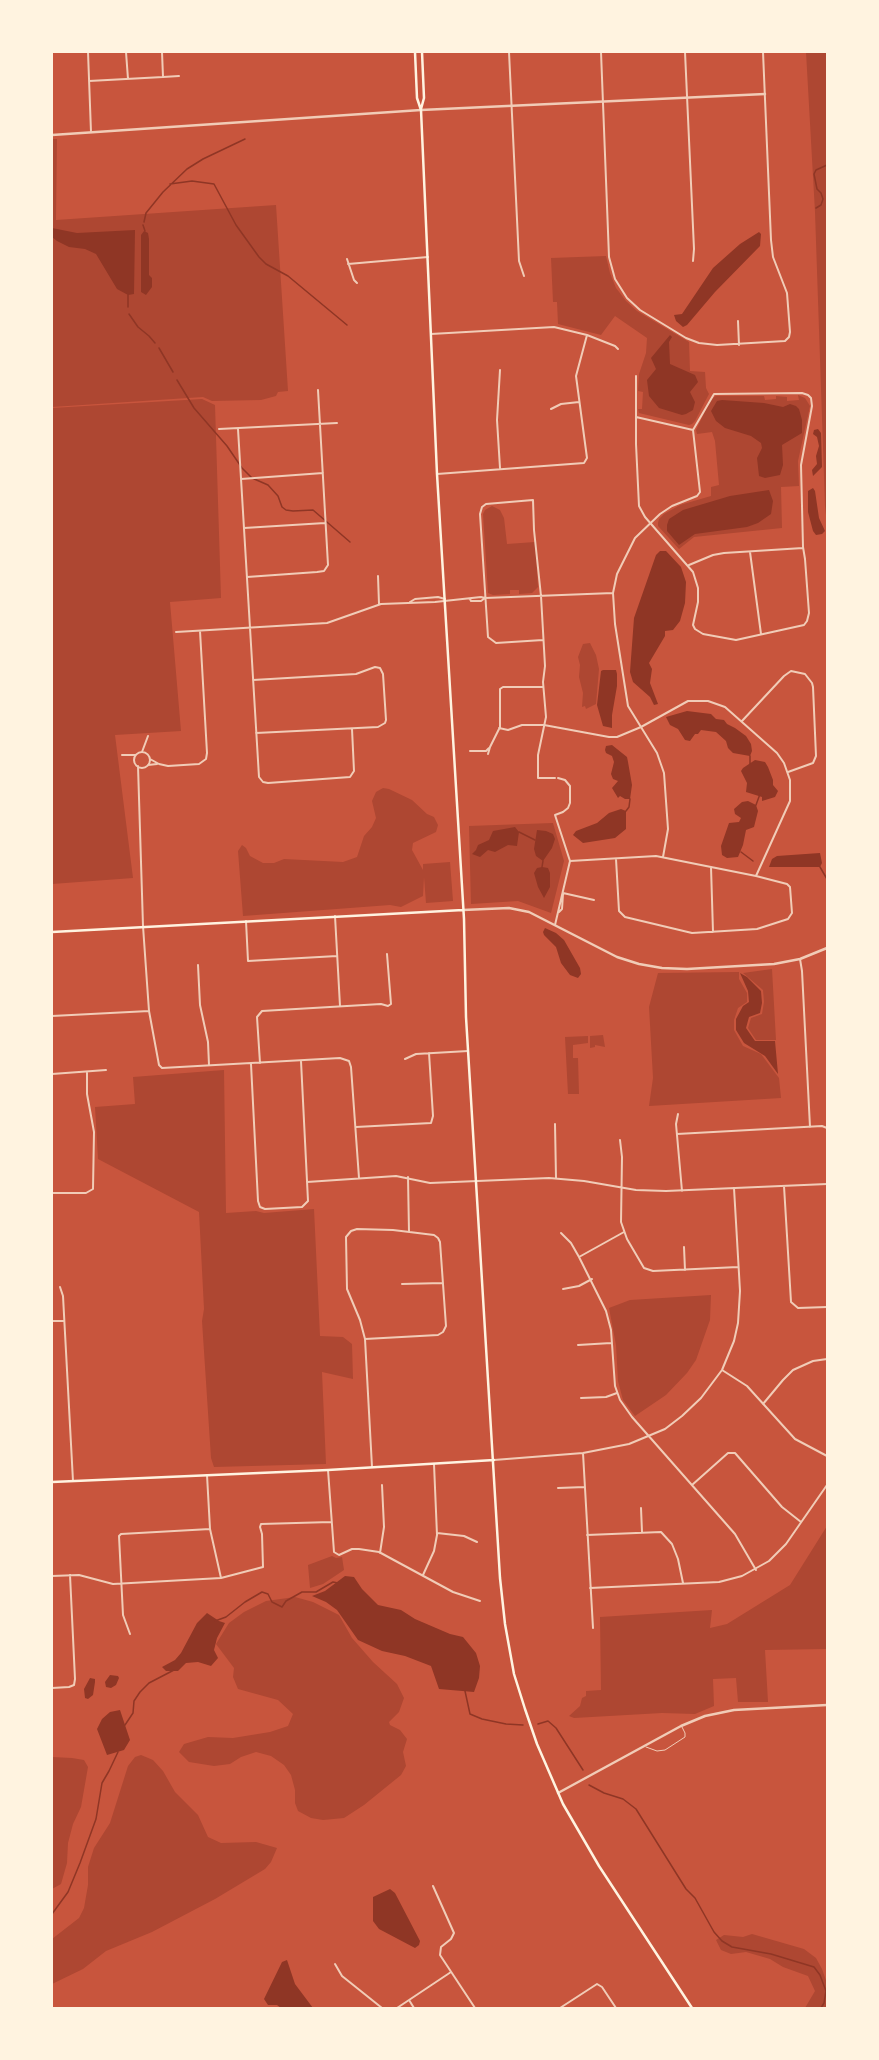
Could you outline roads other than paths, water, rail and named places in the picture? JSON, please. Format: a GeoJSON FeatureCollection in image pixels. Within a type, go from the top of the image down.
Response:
{"type":"FeatureCollection","features":[{"type":"Feature","properties":{"kind":"main road"},"geometry":{"type":"LineString","coordinates":[[415,52],[417,98],[421,110],[437,474],[446,600],[463,910],[468,1052],[502,1597],[507,1639],[514,1674],[532,1730],[558,1793],[599,1866],[692,2008]]}},
{"type":"Feature","properties":{"kind":"main road"},"geometry":{"type":"LineString","coordinates":[[421,110],[424,98],[422,52]]}},
{"type":"Feature","properties":{"kind":"main road"},"geometry":{"type":"LineString","coordinates":[[52,932],[463,910]]}},
{"type":"Feature","properties":{"kind":"main road"},"geometry":{"type":"LineString","coordinates":[[52,1482],[328,1470],[494,1460]]}},
{"type":"Feature","properties":{"kind":"street"},"geometry":{"type":"LineString","coordinates":[[88,52],[91,132]]}},
{"type":"Feature","properties":{"kind":"street"},"geometry":{"type":"LineString","coordinates":[[126,52],[128,79]]}},
{"type":"Feature","properties":{"kind":"street"},"geometry":{"type":"LineString","coordinates":[[162,52],[163,77]]}},
{"type":"Feature","properties":{"kind":"street"},"geometry":{"type":"LineString","coordinates":[[510,52],[519,261],[524,276]]}},
{"type":"Feature","properties":{"kind":"street"},"geometry":{"type":"LineString","coordinates":[[601,52],[609,256],[615,279],[627,298],[640,310],[686,338],[708,344],[739,345],[785,341],[789,337],[790,332],[787,293],[777,270],[772,251],[763,52]]}},
{"type":"Feature","properties":{"kind":"street"},"geometry":{"type":"LineString","coordinates":[[685,52],[694,249],[693,261]]}},
{"type":"Feature","properties":{"kind":"street"},"geometry":{"type":"LineString","coordinates":[[89,81],[179,76]]}},
{"type":"Feature","properties":{"kind":"street"},"geometry":{"type":"LineString","coordinates":[[52,135],[421,110],[765,94]]}},
{"type":"Feature","properties":{"kind":"street"},"geometry":{"type":"LineString","coordinates":[[348,264],[428,257]]}},
{"type":"Feature","properties":{"kind":"street"},"geometry":{"type":"LineString","coordinates":[[347,259],[354,280],[357,283]]}},
{"type":"Feature","properties":{"kind":"street"},"geometry":{"type":"LineString","coordinates":[[738,321],[739,345]]}},
{"type":"Feature","properties":{"kind":"street"},"geometry":{"type":"LineString","coordinates":[[431,334],[554,327],[587,335],[615,346],[618,349]]}},
{"type":"Feature","properties":{"kind":"street"},"geometry":{"type":"LineString","coordinates":[[437,474],[500,468],[584,463],[586,458],[576,376],[587,335]]}},
{"type":"Feature","properties":{"kind":"street"},"geometry":{"type":"LineString","coordinates":[[500,370],[497,420],[500,468]]}},
{"type":"Feature","properties":{"kind":"street"},"geometry":{"type":"LineString","coordinates":[[636,376],[635,417],[640,506],[649,522],[689,565],[693,572],[698,588],[698,602],[694,625],[695,629],[703,634],[730,640],[742,639],[800,626],[805,624],[808,620],[809,609],[803,548],[801,465],[812,406],[808,395],[802,394],[714,394],[693,430],[700,492],[697,496],[672,506],[649,522],[635,538],[625,555],[617,574],[613,593],[615,624],[628,706],[657,753],[664,773],[668,829],[663,857]]}},
{"type":"Feature","properties":{"kind":"street"},"geometry":{"type":"LineString","coordinates":[[247,576],[324,571],[328,565],[318,390]]}},
{"type":"Feature","properties":{"kind":"street"},"geometry":{"type":"LineString","coordinates":[[551,409],[561,404],[579,402]]}},
{"type":"Feature","properties":{"kind":"street"},"geometry":{"type":"LineString","coordinates":[[635,417],[693,430]]}},
{"type":"Feature","properties":{"kind":"street"},"geometry":{"type":"LineString","coordinates":[[219,429],[337,423]]}},
{"type":"Feature","properties":{"kind":"street"},"geometry":{"type":"LineString","coordinates":[[238,429],[251,627],[258,774],[263,782],[284,782],[350,777],[354,771],[352,729]]}},
{"type":"Feature","properties":{"kind":"street"},"geometry":{"type":"LineString","coordinates":[[241,479],[322,473]]}},
{"type":"Feature","properties":{"kind":"street"},"geometry":{"type":"LineString","coordinates":[[543,640],[501,643],[492,641],[488,637],[480,514],[482,507],[486,504],[533,500],[545,666],[543,687],[546,702],[544,725],[538,755],[538,778],[556,778],[565,780],[570,786],[570,803],[568,808],[555,815],[570,861],[563,894],[565,897],[562,909],[558,913],[555,925]]}},
{"type":"Feature","properties":{"kind":"street"},"geometry":{"type":"LineString","coordinates":[[244,528],[325,523]]}},
{"type":"Feature","properties":{"kind":"street"},"geometry":{"type":"LineString","coordinates":[[689,565],[721,554],[803,548]]}},
{"type":"Feature","properties":{"kind":"street"},"geometry":{"type":"LineString","coordinates":[[750,552],[761,634]]}},
{"type":"Feature","properties":{"kind":"street"},"geometry":{"type":"LineString","coordinates":[[378,576],[379,604]]}},
{"type":"Feature","properties":{"kind":"street"},"geometry":{"type":"LineString","coordinates":[[176,632],[334,622],[379,604],[410,602],[416,604],[446,600],[470,599],[475,597],[485,598],[613,593]]}},
{"type":"Feature","properties":{"kind":"street"},"geometry":{"type":"LineString","coordinates":[[410,602],[415,599],[438,597],[446,600]]}},
{"type":"Feature","properties":{"kind":"street"},"geometry":{"type":"LineString","coordinates":[[138,766],[143,767],[158,764],[168,766],[199,764],[204,762],[207,756],[200,631]]}},
{"type":"Feature","properties":{"kind":"street"},"geometry":{"type":"LineString","coordinates":[[253,680],[356,674],[375,667],[380,668],[383,674],[386,720],[378,727],[256,733]]}},
{"type":"Feature","properties":{"kind":"street"},"geometry":{"type":"LineString","coordinates":[[742,721],[784,676],[791,671],[805,674],[812,682],[813,688],[816,756],[812,763],[788,772]]}},
{"type":"Feature","properties":{"kind":"street"},"geometry":{"type":"LineString","coordinates":[[488,754],[499,728],[500,689],[503,687],[543,687]]}},
{"type":"Feature","properties":{"kind":"street"},"geometry":{"type":"LineString","coordinates":[[499,728],[508,730],[522,725],[544,725],[609,737],[626,734],[641,727],[679,704],[696,700],[718,703],[731,711],[777,753],[788,772],[790,801],[756,876]]}},
{"type":"Feature","properties":{"kind":"street"},"geometry":{"type":"LineString","coordinates":[[122,755],[136,755],[142,752],[148,736]]}},
{"type":"Feature","properties":{"kind":"street"},"geometry":{"type":"LineString","coordinates":[[145,746],[146,753],[150,759],[158,764]]}},
{"type":"Feature","properties":{"kind":"street"},"geometry":{"type":"LineString","coordinates":[[470,751],[486,751],[490,747]]}},
{"type":"Feature","properties":{"kind":"street"},"geometry":{"type":"LineString","coordinates":[[142,752],[146,753]]}},
{"type":"Feature","properties":{"kind":"street"},"geometry":{"type":"LineString","coordinates":[[134,761],[136,755]]}},
{"type":"Feature","properties":{"kind":"street"},"geometry":{"type":"LineString","coordinates":[[129,756],[138,766],[139,774],[143,926],[149,1011],[160,1067],[251,1064],[340,1058],[349,1061],[351,1067],[359,1178]]}},
{"type":"Feature","properties":{"kind":"street"},"geometry":{"type":"LineString","coordinates":[[148,765],[150,759]]}},
{"type":"Feature","properties":{"kind":"street"},"geometry":{"type":"LineString","coordinates":[[139,774],[143,767]]}},
{"type":"Feature","properties":{"kind":"street"},"geometry":{"type":"LineString","coordinates":[[570,861],[616,859],[663,857],[756,876],[787,884],[790,887],[792,913],[788,919],[757,929],[692,933],[622,916],[620,911],[616,859]]}},
{"type":"Feature","properties":{"kind":"street"},"geometry":{"type":"LineString","coordinates":[[711,867],[713,932]]}},
{"type":"Feature","properties":{"kind":"street"},"geometry":{"type":"LineString","coordinates":[[563,894],[594,900]]}},
{"type":"Feature","properties":{"kind":"street"},"geometry":{"type":"LineString","coordinates":[[463,910],[517,909],[534,913],[617,957],[639,964],[662,968],[761,965],[800,959],[827,948]]}},
{"type":"Feature","properties":{"kind":"street"},"geometry":{"type":"LineString","coordinates":[[335,916],[340,1006]]}},
{"type":"Feature","properties":{"kind":"street"},"geometry":{"type":"LineString","coordinates":[[246,922],[248,961],[337,956]]}},
{"type":"Feature","properties":{"kind":"street"},"geometry":{"type":"LineString","coordinates":[[260,1063],[258,1014],[262,1012],[381,1004],[388,1006],[391,1004],[387,954]]}},
{"type":"Feature","properties":{"kind":"street"},"geometry":{"type":"LineString","coordinates":[[800,959],[802,971],[810,1127]]}},
{"type":"Feature","properties":{"kind":"street"},"geometry":{"type":"LineString","coordinates":[[198,965],[200,1005],[208,1042],[209,1065]]}},
{"type":"Feature","properties":{"kind":"street"},"geometry":{"type":"LineString","coordinates":[[52,1016],[149,1011]]}},
{"type":"Feature","properties":{"kind":"street"},"geometry":{"type":"LineString","coordinates":[[405,1059],[416,1054],[468,1052]]}},
{"type":"Feature","properties":{"kind":"street"},"geometry":{"type":"LineString","coordinates":[[356,1127],[431,1123],[433,1116],[429,1053]]}},
{"type":"Feature","properties":{"kind":"street"},"geometry":{"type":"LineString","coordinates":[[251,1064],[258,1201],[260,1206],[266,1208],[306,1205],[308,1201],[301,1061]]}},
{"type":"Feature","properties":{"kind":"street"},"geometry":{"type":"LineString","coordinates":[[52,1074],[106,1070]]}},
{"type":"Feature","properties":{"kind":"street"},"geometry":{"type":"LineString","coordinates":[[52,1193],[86,1193],[92,1190],[94,1184],[94,1132],[87,1094],[87,1072]]}},
{"type":"Feature","properties":{"kind":"street"},"geometry":{"type":"LineString","coordinates":[[678,1114],[677,1134],[682,1191]]}},
{"type":"Feature","properties":{"kind":"street"},"geometry":{"type":"LineString","coordinates":[[556,1124],[556,1178]]}},
{"type":"Feature","properties":{"kind":"street"},"geometry":{"type":"LineString","coordinates":[[677,1134],[822,1126],[827,1128]]}},
{"type":"Feature","properties":{"kind":"street"},"geometry":{"type":"LineString","coordinates":[[620,1140],[622,1156],[620,1216],[624,1232],[644,1268],[653,1271],[738,1267]]}},
{"type":"Feature","properties":{"kind":"street"},"geometry":{"type":"LineString","coordinates":[[307,1182],[396,1176],[408,1177],[430,1184],[556,1178],[651,1191],[682,1191],[827,1184]]}},
{"type":"Feature","properties":{"kind":"street"},"geometry":{"type":"LineString","coordinates":[[408,1177],[409,1232]]}},
{"type":"Feature","properties":{"kind":"street"},"geometry":{"type":"LineString","coordinates":[[784,1186],[791,1302],[798,1308],[827,1307]]}},
{"type":"Feature","properties":{"kind":"street"},"geometry":{"type":"LineString","coordinates":[[494,1460],[582,1453],[610,1449],[650,1436],[669,1426],[693,1407],[722,1370],[731,1349],[738,1323],[740,1298],[734,1188]]}},
{"type":"Feature","properties":{"kind":"street"},"geometry":{"type":"LineString","coordinates":[[366,1339],[441,1334],[446,1326],[440,1242],[434,1235],[393,1230],[357,1229],[351,1231],[346,1237],[347,1289],[366,1339],[372,1467]]}},
{"type":"Feature","properties":{"kind":"street"},"geometry":{"type":"LineString","coordinates":[[579,1257],[624,1232]]}},
{"type":"Feature","properties":{"kind":"street"},"geometry":{"type":"LineString","coordinates":[[561,1233],[571,1243],[592,1279],[606,1311],[616,1393],[623,1406],[735,1534],[756,1570]]}},
{"type":"Feature","properties":{"kind":"street"},"geometry":{"type":"LineString","coordinates":[[684,1247],[685,1270]]}},
{"type":"Feature","properties":{"kind":"street"},"geometry":{"type":"LineString","coordinates":[[563,1289],[579,1286],[592,1279]]}},
{"type":"Feature","properties":{"kind":"street"},"geometry":{"type":"LineString","coordinates":[[402,1284],[442,1283]]}},
{"type":"Feature","properties":{"kind":"street"},"geometry":{"type":"LineString","coordinates":[[60,1287],[63,1293],[73,1481]]}},
{"type":"Feature","properties":{"kind":"street"},"geometry":{"type":"LineString","coordinates":[[52,1321],[64,1321]]}},
{"type":"Feature","properties":{"kind":"street"},"geometry":{"type":"LineString","coordinates":[[578,1345],[611,1343]]}},
{"type":"Feature","properties":{"kind":"street"},"geometry":{"type":"LineString","coordinates":[[763,1404],[782,1380],[793,1370],[813,1361],[827,1359]]}},
{"type":"Feature","properties":{"kind":"street"},"geometry":{"type":"LineString","coordinates":[[722,1370],[747,1386],[795,1439],[827,1456]]}},
{"type":"Feature","properties":{"kind":"street"},"geometry":{"type":"LineString","coordinates":[[581,1398],[606,1397],[616,1393]]}},
{"type":"Feature","properties":{"kind":"street"},"geometry":{"type":"LineString","coordinates":[[582,1453],[593,1628]]}},
{"type":"Feature","properties":{"kind":"street"},"geometry":{"type":"LineString","coordinates":[[692,1485],[726,1454],[735,1453],[782,1507],[801,1522]]}},
{"type":"Feature","properties":{"kind":"street"},"geometry":{"type":"LineString","coordinates":[[423,1575],[434,1551],[437,1533],[434,1464]]}},
{"type":"Feature","properties":{"kind":"street"},"geometry":{"type":"LineString","coordinates":[[328,1470],[333,1550],[336,1554],[359,1549],[380,1552],[454,1592],[480,1601]]}},
{"type":"Feature","properties":{"kind":"street"},"geometry":{"type":"LineString","coordinates":[[207,1475],[210,1529],[221,1578]]}},
{"type":"Feature","properties":{"kind":"street"},"geometry":{"type":"LineString","coordinates":[[380,1552],[384,1527],[382,1485]]}},
{"type":"Feature","properties":{"kind":"street"},"geometry":{"type":"LineString","coordinates":[[590,1588],[720,1582],[742,1576],[756,1570],[779,1552],[827,1485]]}},
{"type":"Feature","properties":{"kind":"street"},"geometry":{"type":"LineString","coordinates":[[558,1488],[585,1487]]}},
{"type":"Feature","properties":{"kind":"street"},"geometry":{"type":"LineString","coordinates":[[640,1508],[642,1532]]}},
{"type":"Feature","properties":{"kind":"street"},"geometry":{"type":"LineString","coordinates":[[52,1576],[89,1576],[107,1582],[121,1584],[221,1578],[263,1567],[262,1534],[260,1527],[262,1524],[331,1522]]}},
{"type":"Feature","properties":{"kind":"street"},"geometry":{"type":"LineString","coordinates":[[130,1634],[123,1615],[119,1536],[121,1534],[210,1529]]}},
{"type":"Feature","properties":{"kind":"street"},"geometry":{"type":"LineString","coordinates":[[587,1535],[661,1532],[666,1535],[678,1559],[683,1583]]}},
{"type":"Feature","properties":{"kind":"street"},"geometry":{"type":"LineString","coordinates":[[437,1533],[464,1536],[477,1542]]}},
{"type":"Feature","properties":{"kind":"street"},"geometry":{"type":"LineString","coordinates":[[52,1688],[69,1687],[74,1685],[75,1679],[70,1576]]}},
{"type":"Feature","properties":{"kind":"street"},"geometry":{"type":"LineString","coordinates":[[558,1793],[681,1726],[705,1716],[734,1710],[827,1704]]}},
{"type":"Feature","properties":{"kind":"street"},"geometry":{"type":"LineString","coordinates":[[433,1886],[453,1931],[451,1939],[442,1946],[439,1952],[475,2008]]}},
{"type":"Feature","properties":{"kind":"street"},"geometry":{"type":"LineString","coordinates":[[335,1964],[342,1976],[382,2008]]}},
{"type":"Feature","properties":{"kind":"street"},"geometry":{"type":"LineString","coordinates":[[397,2008],[451,1972]]}},
{"type":"Feature","properties":{"kind":"street"},"geometry":{"type":"LineString","coordinates":[[560,2008],[597,1984],[602,1987],[616,2008]]}},
{"type":"Feature","properties":{"kind":"street"},"geometry":{"type":"LineString","coordinates":[[409,2000],[414,2008]]}},
{"type":"Feature","properties":{"kind":"lane"},"geometry":{"type":"LineString","coordinates":[[644,1746],[657,1751],[665,1750],[685,1737],[686,1733],[681,1726]]}},
{"type":"Feature","properties":{"kind":"waterway"},"geometry":{"type":"LineString","coordinates":[[144,222],[146,213],[163,192],[187,169],[203,159],[245,139]]}},
{"type":"Feature","properties":{"kind":"waterway"},"geometry":{"type":"LineString","coordinates":[[816,208],[821,205],[823,199],[821,193],[817,189],[814,174],[816,170],[827,165]]}},
{"type":"Feature","properties":{"kind":"waterway"},"geometry":{"type":"LineString","coordinates":[[170,184],[192,181],[214,184],[236,225],[259,257],[266,264],[288,276],[347,325]]}},
{"type":"Feature","properties":{"kind":"waterway"},"geometry":{"type":"LineString","coordinates":[[143,225],[145,231]]}},
{"type":"Feature","properties":{"kind":"waterway"},"geometry":{"type":"LineString","coordinates":[[128,295],[128,307]]}},
{"type":"Feature","properties":{"kind":"waterway"},"geometry":{"type":"LineString","coordinates":[[129,314],[138,327],[155,343]]}},
{"type":"Feature","properties":{"kind":"waterway"},"geometry":{"type":"LineString","coordinates":[[159,348],[173,372]]}},
{"type":"Feature","properties":{"kind":"waterway"},"geometry":{"type":"LineString","coordinates":[[177,380],[194,408],[227,446],[242,468],[252,478],[268,485],[278,496],[282,507],[286,510],[293,511],[313,510],[350,542]]}},
{"type":"Feature","properties":{"kind":"waterway"},"geometry":{"type":"LineString","coordinates":[[750,756],[750,764]]}},
{"type":"Feature","properties":{"kind":"waterway"},"geometry":{"type":"LineString","coordinates":[[756,805],[760,794]]}},
{"type":"Feature","properties":{"kind":"waterway"},"geometry":{"type":"LineString","coordinates":[[626,811],[629,807],[630,799]]}},
{"type":"Feature","properties":{"kind":"waterway"},"geometry":{"type":"LineString","coordinates":[[519,832],[535,840]]}},
{"type":"Feature","properties":{"kind":"waterway"},"geometry":{"type":"LineString","coordinates":[[741,852],[753,861]]}},
{"type":"Feature","properties":{"kind":"waterway"},"geometry":{"type":"LineString","coordinates":[[542,867],[543,861]]}},
{"type":"Feature","properties":{"kind":"waterway"},"geometry":{"type":"LineString","coordinates":[[820,867],[827,879]]}},
{"type":"Feature","properties":{"kind":"waterway"},"geometry":{"type":"LineString","coordinates":[[215,1621],[226,1617],[245,1602],[262,1592],[268,1594],[272,1602],[282,1607],[286,1601],[302,1592],[316,1592],[333,1582],[338,1583]]}},
{"type":"Feature","properties":{"kind":"waterway"},"geometry":{"type":"LineString","coordinates":[[125,1725],[133,1713],[134,1701],[140,1692],[149,1683],[174,1670]]}},
{"type":"Feature","properties":{"kind":"waterway"},"geometry":{"type":"LineString","coordinates":[[465,1691],[470,1714],[482,1719],[506,1724],[523,1725]]}},
{"type":"Feature","properties":{"kind":"waterway"},"geometry":{"type":"LineString","coordinates":[[538,1724],[548,1721],[556,1728],[583,1770]]}},
{"type":"Feature","properties":{"kind":"waterway"},"geometry":{"type":"LineString","coordinates":[[52,1914],[68,1892],[80,1863],[96,1819],[102,1783],[118,1752]]}},
{"type":"Feature","properties":{"kind":"waterway"},"geometry":{"type":"LineString","coordinates":[[589,1785],[604,1793],[623,1799],[636,1809],[686,1889],[695,1898],[714,1932],[722,1941],[732,1947],[771,1954],[814,1967],[820,1975],[826,1991],[824,2003],[821,2008]]}}]}
